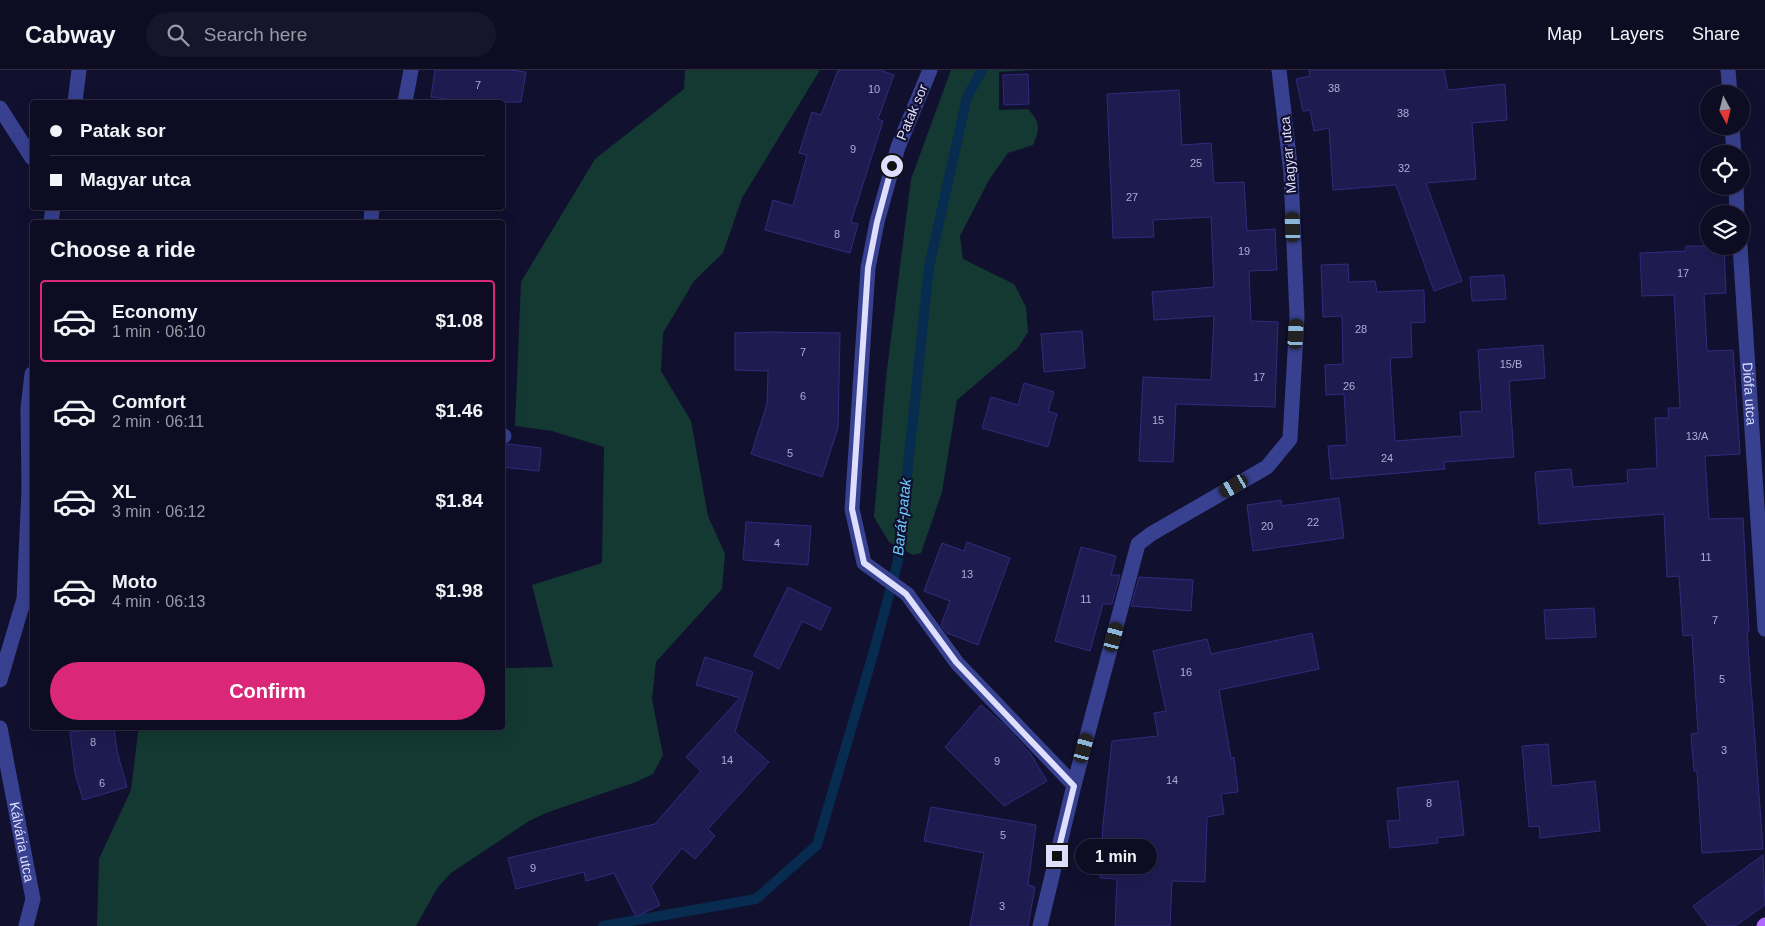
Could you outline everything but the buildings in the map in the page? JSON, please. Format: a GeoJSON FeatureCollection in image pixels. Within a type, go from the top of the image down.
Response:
{"type":"FeatureCollection","features":[{"type":"Feature","properties":{"kind":"street"},"geometry":{"type":"LineString","coordinates":[[75,100],[80,70]]}},
{"type":"Feature","properties":{"kind":"street"},"geometry":{"type":"LineString","coordinates":[[405,100],[411,70]]}},
{"type":"Feature","properties":{"kind":"street","name":"Patak sor"},"geometry":{"type":"LineString","coordinates":[[930,70],[898,147],[877,222],[868,268],[852,509],[864,563],[906,594],[956,662],[1074,786]]}},
{"type":"Feature","properties":{"kind":"street","name":"Magyar utca"},"geometry":{"type":"LineString","coordinates":[[1040,926],[1074,786],[1138,544],[1151,534],[1266,467],[1290,439],[1297,317],[1291,173],[1279,70]]}},
{"type":"Feature","properties":{"kind":"street"},"geometry":{"type":"LineString","coordinates":[[1728,70],[1729,85]]}},
{"type":"Feature","properties":{"kind":"street"},"geometry":{"type":"LineString","coordinates":[[0,108],[30,155]]}},
{"type":"Feature","properties":{"kind":"street","name":"Diófa utca"},"geometry":{"type":"LineString","coordinates":[[1741,255],[1765,629]]}},
{"type":"Feature","properties":{"kind":"street"},"geometry":{"type":"LineString","coordinates":[[0,680],[24,599],[28,490],[28,408],[30,391]]}},
{"type":"Feature","properties":{"kind":"street","name":"Kálvária utca"},"geometry":{"type":"LineString","coordinates":[[0,728],[33,898],[26,926]]}},
{"type":"Feature","properties":{"kind":"green space"},"geometry":{"type":"Polygon","coordinates":[[[685,70],[820,70],[742,198],[723,253],[694,281],[663,333],[661,371],[691,421],[708,516],[725,554],[722,589],[656,662],[652,699],[663,755],[653,774],[529,821],[451,873],[438,887],[416,926],[97,926],[99,859],[131,790],[138,732],[140,730],[505,730],[505,668],[553,667],[532,585],[602,563],[604,447],[552,431],[515,426],[521,282],[595,159],[684,89],[685,70]]]}},
{"type":"Feature","properties":{"kind":"green space"},"geometry":{"type":"Polygon","coordinates":[[[951,70],[1030,70],[999,72],[999,110],[1028,109],[1038,126],[1033,145],[1008,153],[989,180],[960,236],[963,259],[1014,284],[1026,307],[1028,332],[1018,348],[957,400],[942,492],[921,553],[913,555],[889,542],[874,517],[886,378],[911,179],[951,70]]]}},
{"type":"Feature","properties":{"kind":"waterway","name":"Barát-patak"},"geometry":{"type":"LineString","coordinates":[[603,926],[756,899],[817,845],[874,651],[898,561],[929,267],[967,97],[982,70]]}},
{"type":"Feature","properties":{"kind":"route"},"geometry":{"type":"LineString","coordinates":[[892,166],[877,222],[868,268],[852,509],[864,563],[906,594],[956,662],[1074,786],[1057,856]]}}]}
